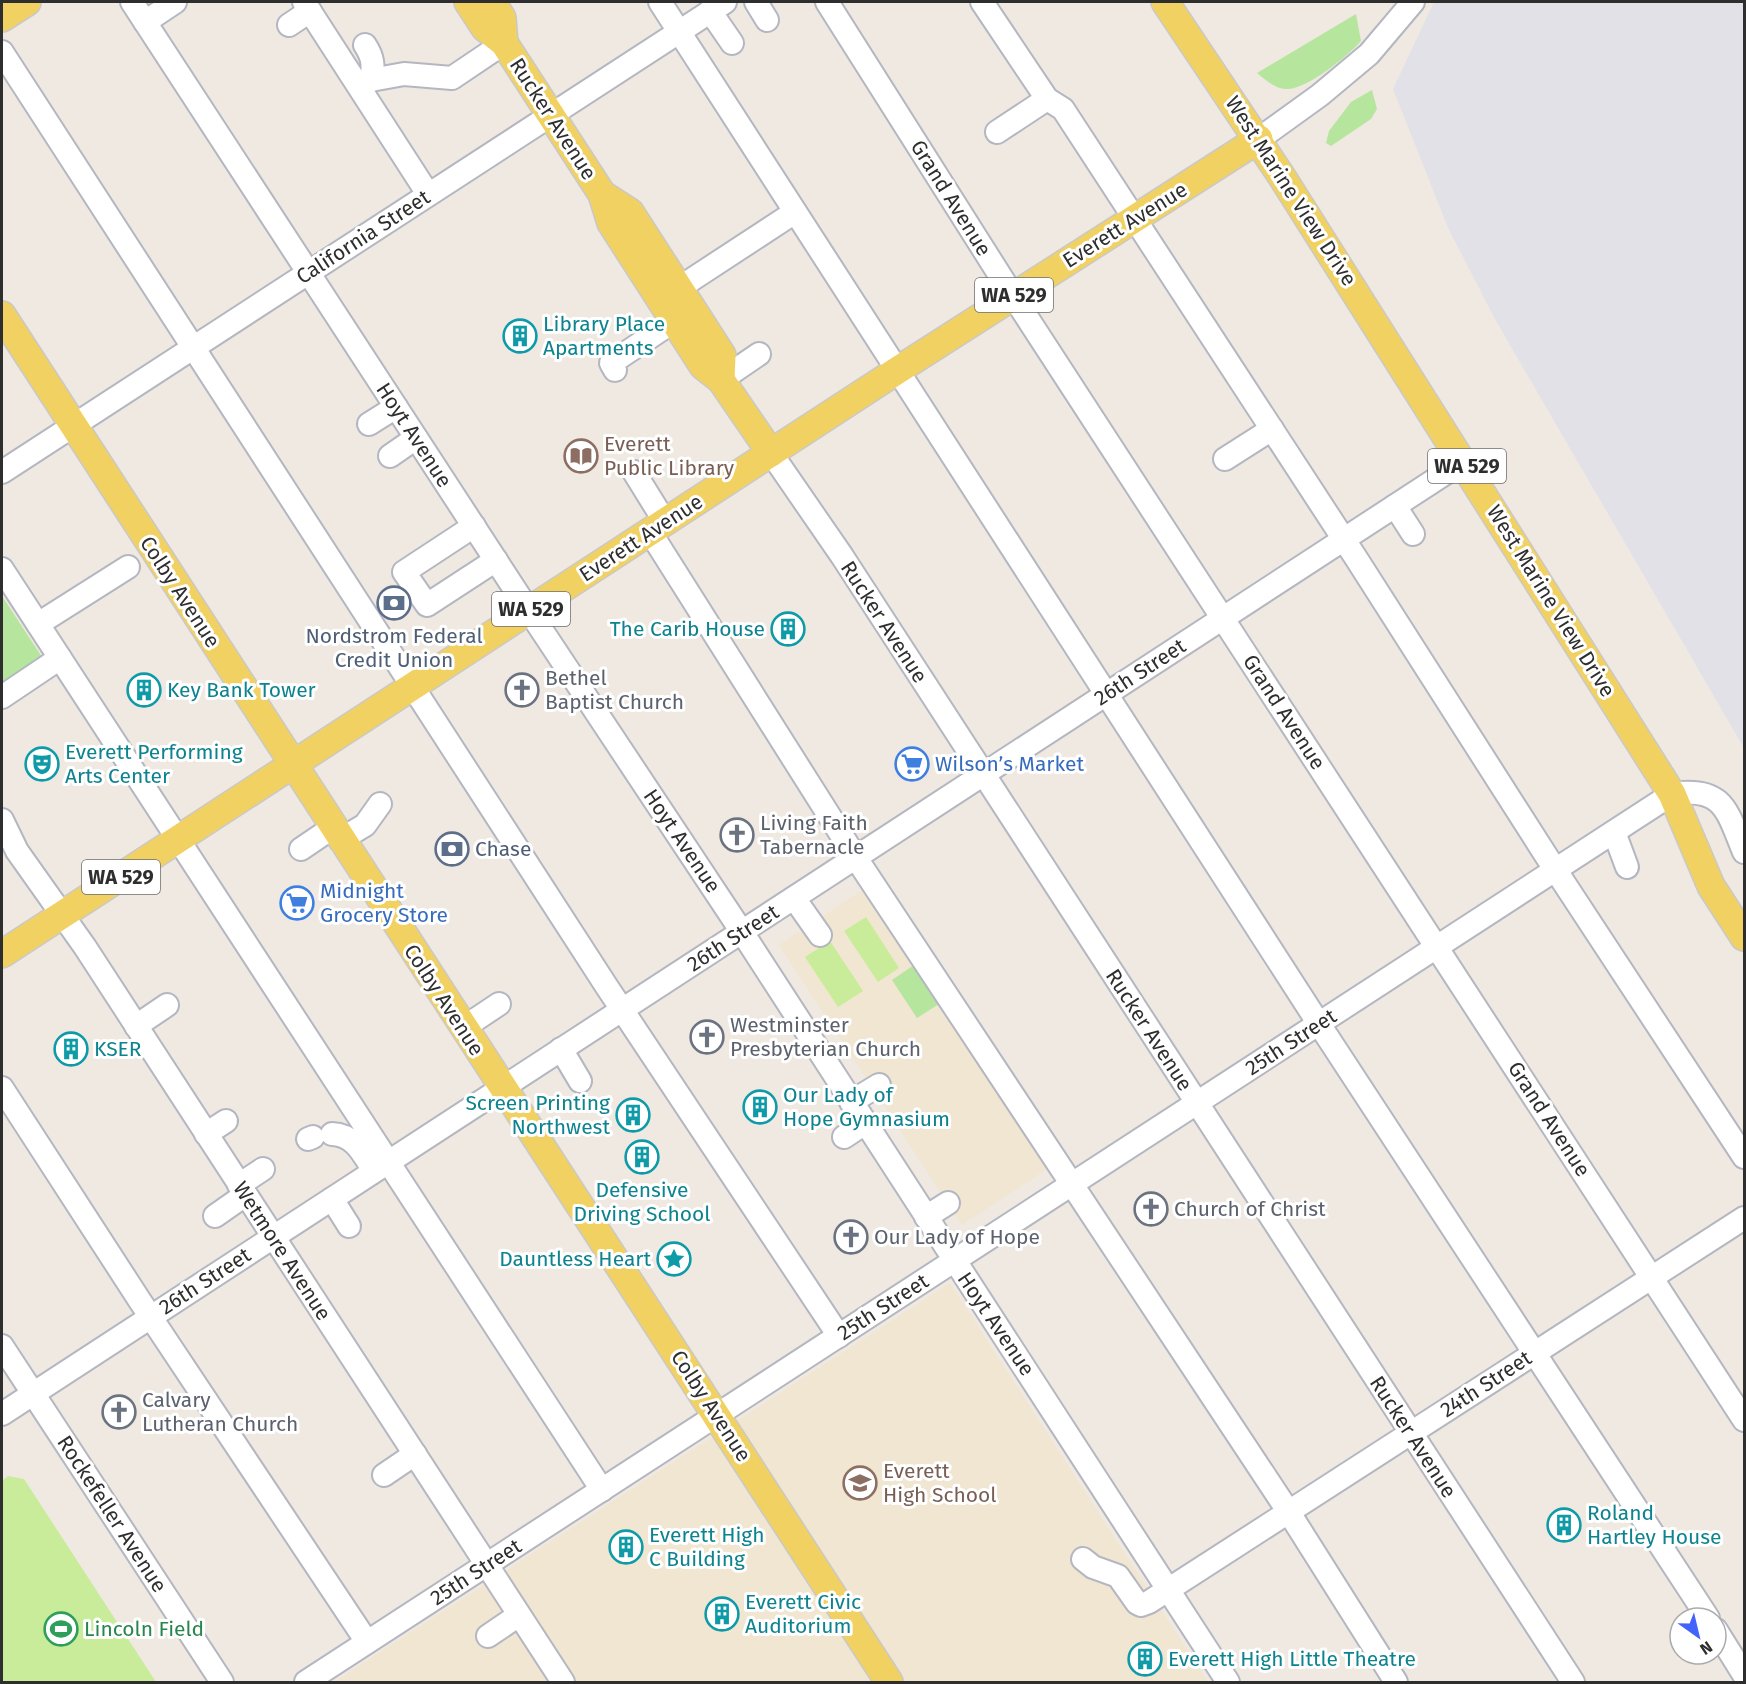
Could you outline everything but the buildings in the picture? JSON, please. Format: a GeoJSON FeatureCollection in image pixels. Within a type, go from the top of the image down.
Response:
{"type":"FeatureCollection","features":[{"type":"Feature","properties":{"kind":"main road"},"geometry":{"type":"LineString","coordinates":[[2,18],[27,2]]}},
{"type":"Feature","properties":{"kind":"main road","name":"Rucker Avenue"},"geometry":{"type":"LineString","coordinates":[[468,2],[485,28],[504,43],[602,194],[611,223],[703,366],[721,380],[771,453]]}},
{"type":"Feature","properties":{"kind":"main road","name":"Rucker Avenue"},"geometry":{"type":"LineString","coordinates":[[492,2],[502,18],[504,43]]}},
{"type":"Feature","properties":{"kind":"main road","name":"West Marine View Drive"},"geometry":{"type":"LineString","coordinates":[[1166,2],[1259,140],[1464,461],[1672,794],[1711,886],[1744,937]]}},
{"type":"Feature","properties":{"kind":"main road","name":"Everett Avenue"},"geometry":{"type":"LineString","coordinates":[[2,954],[898,370],[1259,140]]}},
{"type":"Feature","properties":{"kind":"main road","name":"Rucker Avenue"},"geometry":{"type":"LineString","coordinates":[[602,194],[630,212],[722,355],[721,380]]}},
{"type":"Feature","properties":{"kind":"main road","name":"Colby Avenue"},"geometry":{"type":"LineString","coordinates":[[2,315],[291,765],[717,1415],[889,1683]]}},
{"type":"Feature","properties":{"kind":"street","name":"Hoyt Avenue"},"geometry":{"type":"LineString","coordinates":[[132,2],[529,611],[742,932],[954,1261],[1094,1472],[1228,1683]]}},
{"type":"Feature","properties":{"kind":"street"},"geometry":{"type":"LineString","coordinates":[[145,22],[176,2]]}},
{"type":"Feature","properties":{"kind":"street"},"geometry":{"type":"LineString","coordinates":[[660,2],[1319,1024],[1376,1098],[1490,1276],[1653,1547],[1699,1606]]}},
{"type":"Feature","properties":{"kind":"street","name":"Grand Avenue"},"geometry":{"type":"LineString","coordinates":[[827,2],[1013,296],[1744,1420]]}},
{"type":"Feature","properties":{"kind":"street"},"geometry":{"type":"LineString","coordinates":[[982,2],[1047,99],[1062,109],[1344,539],[1556,870],[1744,1157]]}},
{"type":"Feature","properties":{"kind":"street","name":"Everett Avenue"},"geometry":{"type":"LineString","coordinates":[[1259,140],[1369,54],[1413,2]]}},
{"type":"Feature","properties":{"kind":"street"},"geometry":{"type":"LineString","coordinates":[[288,25],[307,6],[332,57],[365,83],[428,195]]}},
{"type":"Feature","properties":{"kind":"street"},"geometry":{"type":"LineString","coordinates":[[718,6],[732,44]]}},
{"type":"Feature","properties":{"kind":"street","name":"California Street"},"geometry":{"type":"LineString","coordinates":[[2,472],[718,6]]}},
{"type":"Feature","properties":{"kind":"street"},"geometry":{"type":"LineString","coordinates":[[365,83],[404,74],[452,78],[504,43]]}},
{"type":"Feature","properties":{"kind":"street"},"geometry":{"type":"LineString","coordinates":[[365,45],[372,55],[374,68],[365,83]]}},
{"type":"Feature","properties":{"kind":"street"},"geometry":{"type":"LineString","coordinates":[[2,52],[194,347],[335,556],[413,686],[450,754],[578,953],[622,1010],[745,1195],[783,1264],[839,1336]]}},
{"type":"Feature","properties":{"kind":"street"},"geometry":{"type":"LineString","coordinates":[[997,132],[1047,99]]}},
{"type":"Feature","properties":{"kind":"street"},"geometry":{"type":"LineString","coordinates":[[679,288],[795,212]]}},
{"type":"Feature","properties":{"kind":"street"},"geometry":{"type":"LineString","coordinates":[[615,370],[611,363],[674,321]]}},
{"type":"Feature","properties":{"kind":"street"},"geometry":{"type":"LineString","coordinates":[[721,380],[759,354]]}},
{"type":"Feature","properties":{"kind":"street"},"geometry":{"type":"LineString","coordinates":[[369,424],[396,407]]}},
{"type":"Feature","properties":{"kind":"street"},"geometry":{"type":"LineString","coordinates":[[1225,459],[1272,429]]}},
{"type":"Feature","properties":{"kind":"street"},"geometry":{"type":"LineString","coordinates":[[390,456],[416,438]]}},
{"type":"Feature","properties":{"kind":"street","name":"Rucker Avenue"},"geometry":{"type":"LineString","coordinates":[[771,453],[842,556],[983,775],[1166,1077],[1197,1104],[1573,1683]]}},
{"type":"Feature","properties":{"kind":"street","name":"26th Street"},"geometry":{"type":"LineString","coordinates":[[2,1414],[1464,461]]}},
{"type":"Feature","properties":{"kind":"street"},"geometry":{"type":"LineString","coordinates":[[634,472],[657,527],[856,858],[1055,1150],[1072,1184],[1143,1282],[1396,1683]]}},
{"type":"Feature","properties":{"kind":"street"},"geometry":{"type":"LineString","coordinates":[[1395,506],[1413,534]]}},
{"type":"Feature","properties":{"kind":"street"},"geometry":{"type":"LineString","coordinates":[[474,526],[404,572],[427,606],[496,560]]}},
{"type":"Feature","properties":{"kind":"street"},"geometry":{"type":"LineString","coordinates":[[38,624],[128,567]]}},
{"type":"Feature","properties":{"kind":"street"},"geometry":{"type":"LineString","coordinates":[[2,569],[178,839],[223,900],[246,954],[381,1167],[543,1394],[602,1490]]}},
{"type":"Feature","properties":{"kind":"street"},"geometry":{"type":"LineString","coordinates":[[2,697],[60,658]]}},
{"type":"Feature","properties":{"kind":"street"},"geometry":{"type":"LineString","coordinates":[[1672,794],[1691,791],[1706,793],[1718,800],[1729,815],[1744,852]]}},
{"type":"Feature","properties":{"kind":"street","name":"25th Street"},"geometry":{"type":"LineString","coordinates":[[306,1683],[1672,794]]}},
{"type":"Feature","properties":{"kind":"street"},"geometry":{"type":"LineString","coordinates":[[301,849],[365,825],[380,804]]}},
{"type":"Feature","properties":{"kind":"street","name":"Wetmore Avenue"},"geometry":{"type":"LineString","coordinates":[[2,820],[17,851],[63,914],[563,1683]]}},
{"type":"Feature","properties":{"kind":"street"},"geometry":{"type":"LineString","coordinates":[[1614,832],[1627,867]]}},
{"type":"Feature","properties":{"kind":"street"},"geometry":{"type":"LineString","coordinates":[[794,898],[820,935]]}},
{"type":"Feature","properties":{"kind":"street"},"geometry":{"type":"LineString","coordinates":[[462,1028],[499,1004]]}},
{"type":"Feature","properties":{"kind":"street"},"geometry":{"type":"LineString","coordinates":[[136,1026],[167,1005]]}},
{"type":"Feature","properties":{"kind":"street"},"geometry":{"type":"LineString","coordinates":[[561,1050],[580,1081]]}},
{"type":"Feature","properties":{"kind":"street"},"geometry":{"type":"LineString","coordinates":[[852,1102],[879,1085]]}},
{"type":"Feature","properties":{"kind":"street"},"geometry":{"type":"LineString","coordinates":[[2,1088],[69,1210],[128,1274],[150,1317],[218,1434],[299,1530],[367,1642]]}},
{"type":"Feature","properties":{"kind":"street"},"geometry":{"type":"LineString","coordinates":[[206,1134],[226,1121]]}},
{"type":"Feature","properties":{"kind":"street"},"geometry":{"type":"LineString","coordinates":[[844,1137],[865,1123]]}},
{"type":"Feature","properties":{"kind":"street"},"geometry":{"type":"LineString","coordinates":[[318,1137],[341,1135],[354,1141],[381,1167]]}},
{"type":"Feature","properties":{"kind":"street"},"geometry":{"type":"LineString","coordinates":[[215,1216],[263,1169]]}},
{"type":"Feature","properties":{"kind":"street"},"geometry":{"type":"LineString","coordinates":[[332,1198],[349,1226]]}},
{"type":"Feature","properties":{"kind":"street"},"geometry":{"type":"LineString","coordinates":[[926,1217],[948,1203]]}},
{"type":"Feature","properties":{"kind":"street","name":"24th Street"},"geometry":{"type":"LineString","coordinates":[[1083,1559],[1093,1567],[1118,1576],[1141,1605],[1744,1218]]}},
{"type":"Feature","properties":{"kind":"street","name":"Rockefeller Avenue"},"geometry":{"type":"LineString","coordinates":[[2,1346],[222,1683]]}},
{"type":"Feature","properties":{"kind":"street"},"geometry":{"type":"LineString","coordinates":[[384,1475],[415,1454]]}},
{"type":"Feature","properties":{"kind":"street"},"geometry":{"type":"LineString","coordinates":[[488,1636],[519,1616]]}},
{"type":"Feature","properties":{"kind":"street"},"geometry":{"type":"LineString","coordinates":[[1728,1650],[1744,1676]]}},
{"type":"Feature","properties":{"kind":"shaded area"},"geometry":{"type":"Polygon","coordinates":[[[1434,2],[1744,2],[1744,748],[1496,321],[1448,228],[1393,89],[1434,2]]]}},
{"type":"Feature","properties":{"kind":"shaded area"},"geometry":{"type":"Polygon","coordinates":[[[867,887],[1050,1167],[962,1225],[779,945],[867,887]]]}},
{"type":"Feature","properties":{"kind":"shaded area","name":"Everett High School"},"geometry":{"type":"Polygon","coordinates":[[[950,1283],[1208,1682],[334,1682],[950,1283]]]}},
{"type":"Feature","properties":{"kind":"green space"},"geometry":{"type":"Polygon","coordinates":[[[1356,14],[1361,41],[1347,55],[1315,78],[1294,88],[1282,89],[1257,73],[1356,14]]]}},
{"type":"Feature","properties":{"kind":"green space"},"geometry":{"type":"Polygon","coordinates":[[[1372,90],[1377,109],[1371,119],[1331,146],[1326,143],[1329,131],[1351,102],[1372,90]]]}},
{"type":"Feature","properties":{"kind":"green space"},"geometry":{"type":"Polygon","coordinates":[[[2,596],[42,657],[2,683],[2,596]]]}},
{"type":"Feature","properties":{"kind":"green space"},"geometry":{"type":"Polygon","coordinates":[[[866,917],[899,968],[878,982],[844,931],[866,917]]]}},
{"type":"Feature","properties":{"kind":"green space"},"geometry":{"type":"Polygon","coordinates":[[[830,941],[863,991],[838,1007],[805,957],[830,941]]]}},
{"type":"Feature","properties":{"kind":"green space"},"geometry":{"type":"Polygon","coordinates":[[[917,963],[942,1002],[917,1018],[892,980],[917,963]]]}},
{"type":"Feature","properties":{"kind":"green space","name":"Lincoln Field"},"geometry":{"type":"Polygon","coordinates":[[[8,1476],[24,1479],[156,1682],[2,1682],[2,1481],[8,1476]]]}},
{"type":"Feature","properties":{"kind":"place","name":"Library Place Apartments"},"geometry":{"type":"Point","coordinates":[520,336]}},
{"type":"Feature","properties":{"kind":"place","name":"Everett Public Library"},"geometry":{"type":"Point","coordinates":[581,456]}},
{"type":"Feature","properties":{"kind":"place","name":"Nordstrom Federal Credit Union"},"geometry":{"type":"Point","coordinates":[394,603]}},
{"type":"Feature","properties":{"kind":"place","name":"The Carib House"},"geometry":{"type":"Point","coordinates":[788,629]}},
{"type":"Feature","properties":{"kind":"place","name":"Key Bank Tower"},"geometry":{"type":"Point","coordinates":[144,690]}},
{"type":"Feature","properties":{"kind":"place","name":"Bethel Baptist Church"},"geometry":{"type":"Point","coordinates":[522,690]}},
{"type":"Feature","properties":{"kind":"place","name":"Everett Performing Arts Center"},"geometry":{"type":"Point","coordinates":[42,764]}},
{"type":"Feature","properties":{"kind":"place","name":"Wilson’s Market"},"geometry":{"type":"Point","coordinates":[912,764]}},
{"type":"Feature","properties":{"kind":"place","name":"Living Faith Tabernacle"},"geometry":{"type":"Point","coordinates":[737,835]}},
{"type":"Feature","properties":{"kind":"place","name":"Chase"},"geometry":{"type":"Point","coordinates":[452,849]}},
{"type":"Feature","properties":{"kind":"place","name":"Midnight Grocery Store"},"geometry":{"type":"Point","coordinates":[297,903]}},
{"type":"Feature","properties":{"kind":"place","name":"Westminster Presbyterian Church"},"geometry":{"type":"Point","coordinates":[707,1037]}},
{"type":"Feature","properties":{"kind":"place","name":"KSER"},"geometry":{"type":"Point","coordinates":[71,1049]}},
{"type":"Feature","properties":{"kind":"place","name":"Our Lady of Hope Gymnasium"},"geometry":{"type":"Point","coordinates":[760,1107]}},
{"type":"Feature","properties":{"kind":"place","name":"Screen Printing Northwest"},"geometry":{"type":"Point","coordinates":[633,1115]}},
{"type":"Feature","properties":{"kind":"place","name":"Defensive Driving School"},"geometry":{"type":"Point","coordinates":[642,1157]}},
{"type":"Feature","properties":{"kind":"place","name":"Church of Christ"},"geometry":{"type":"Point","coordinates":[1151,1209]}},
{"type":"Feature","properties":{"kind":"place","name":"Our Lady of Hope"},"geometry":{"type":"Point","coordinates":[851,1237]}},
{"type":"Feature","properties":{"kind":"place","name":"Dauntless Heart"},"geometry":{"type":"Point","coordinates":[674,1259]}},
{"type":"Feature","properties":{"kind":"place","name":"Calvary Lutheran Church"},"geometry":{"type":"Point","coordinates":[119,1412]}},
{"type":"Feature","properties":{"kind":"place","name":"Everett High School"},"geometry":{"type":"Point","coordinates":[860,1483]}},
{"type":"Feature","properties":{"kind":"place","name":"Roland Hartley House"},"geometry":{"type":"Point","coordinates":[1564,1525]}},
{"type":"Feature","properties":{"kind":"place","name":"Everett High C Building"},"geometry":{"type":"Point","coordinates":[626,1547]}},
{"type":"Feature","properties":{"kind":"place","name":"Everett Civic Auditorium"},"geometry":{"type":"Point","coordinates":[722,1614]}},
{"type":"Feature","properties":{"kind":"place","name":"Lincoln Field"},"geometry":{"type":"Point","coordinates":[61,1629]}},
{"type":"Feature","properties":{"kind":"place","name":"Everett High Little Theatre"},"geometry":{"type":"Point","coordinates":[1145,1659]}}]}
